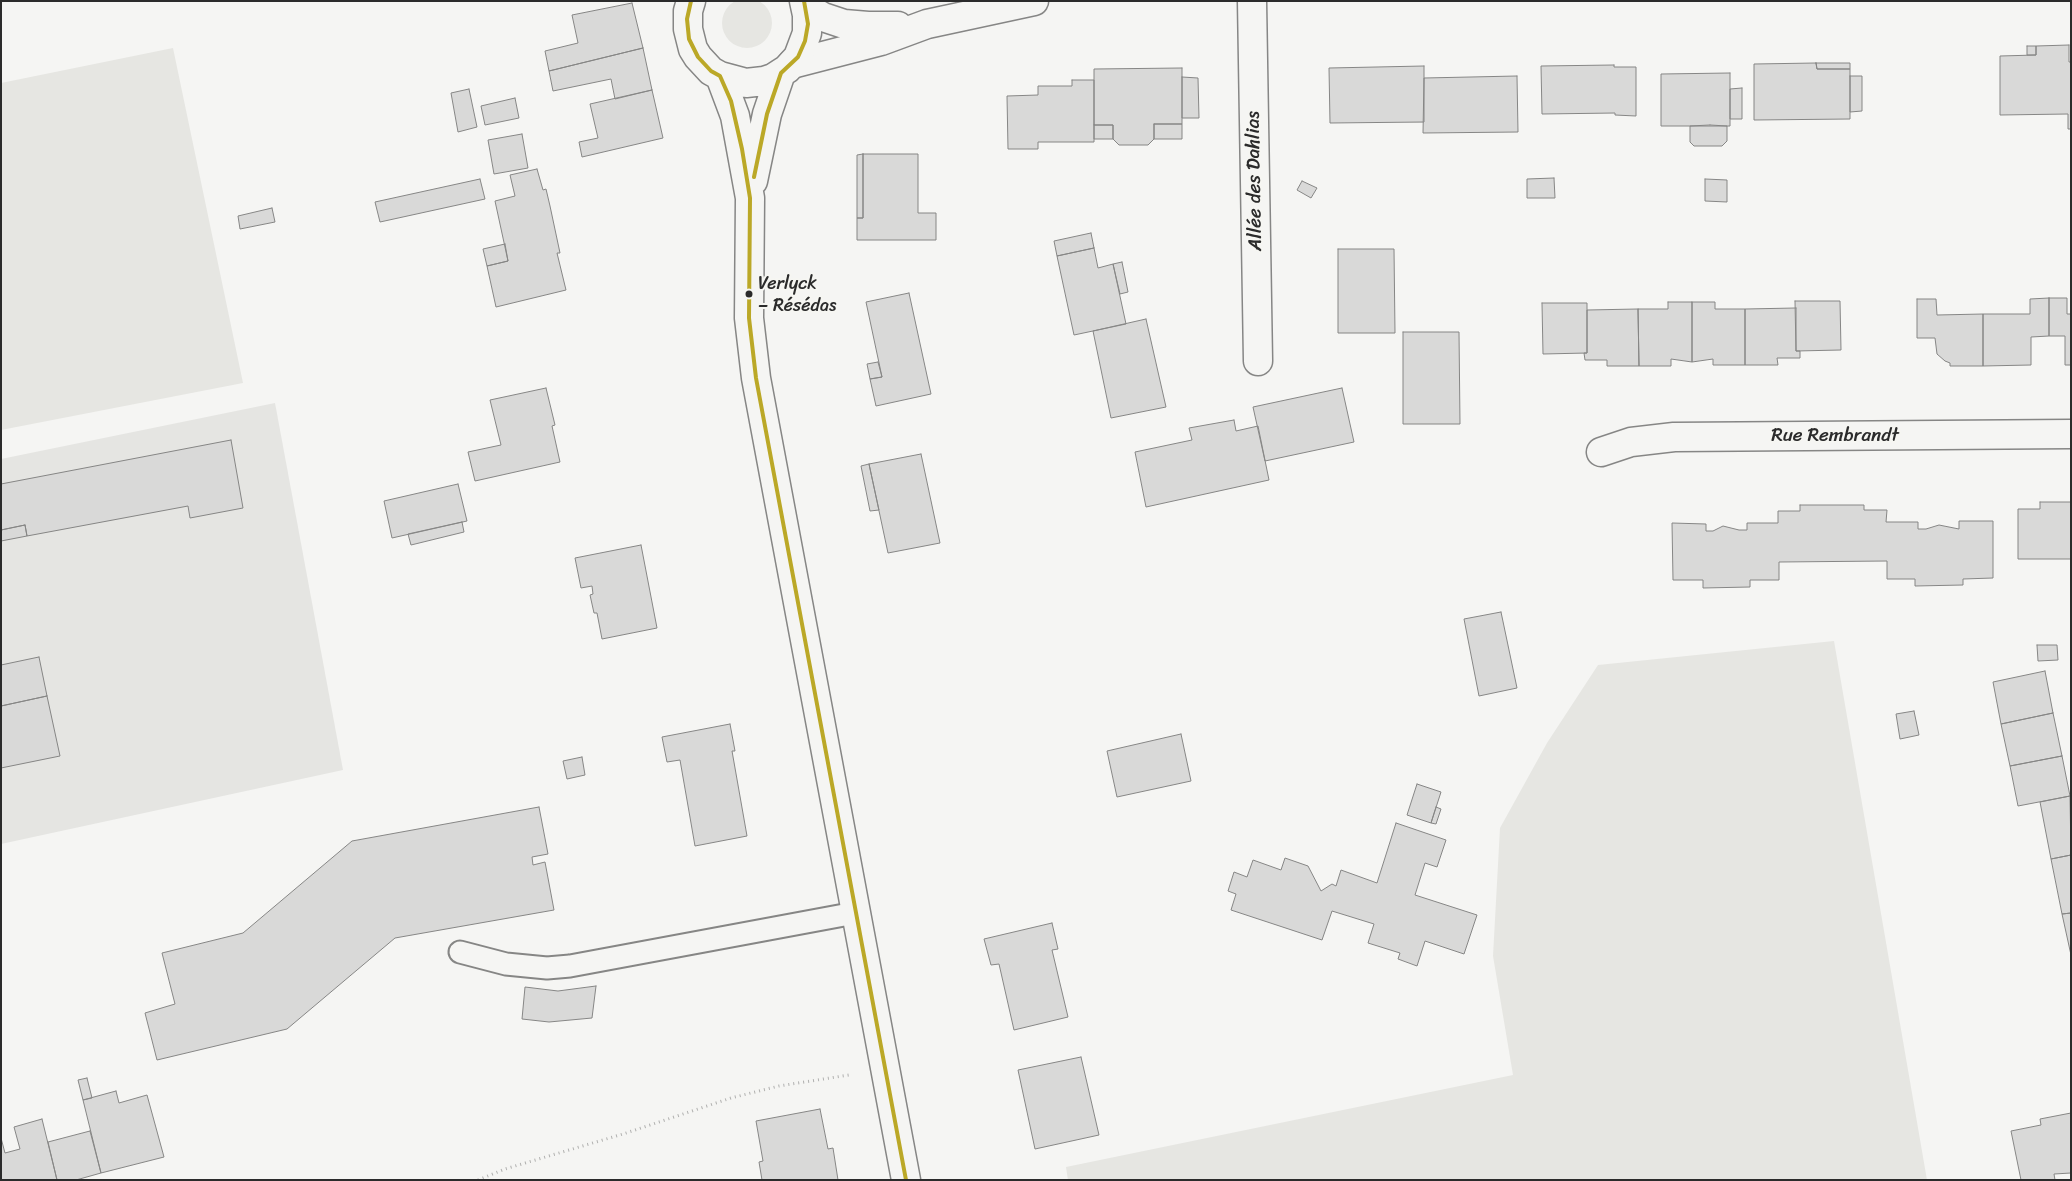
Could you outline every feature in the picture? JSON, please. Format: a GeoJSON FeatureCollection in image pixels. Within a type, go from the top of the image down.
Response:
{"type":"FeatureCollection","features":[{"type":"Feature","properties":{"kind":"street"},"geometry":{"type":"LineString","coordinates":[[686,7],[689,39],[704,64],[728,80],[746,83],[764,81],[786,68],[880,41],[927,24],[1034,1]]}},
{"type":"Feature","properties":{"kind":"street","name":"Allée des Dahlias"},"geometry":{"type":"LineString","coordinates":[[1252,1],[1258,361]]}},
{"type":"Feature","properties":{"kind":"street"},"geometry":{"type":"LineString","coordinates":[[805,4],[832,21],[850,25],[879,27],[927,24]]}},
{"type":"Feature","properties":{"kind":"street"},"geometry":{"type":"LineString","coordinates":[[750,198],[766,119],[786,68],[805,41],[808,24],[805,4]]}},
{"type":"Feature","properties":{"kind":"street"},"geometry":{"type":"LineString","coordinates":[[720,76],[735,116],[750,198],[749,318],[756,378],[906,1180]]}},
{"type":"Feature","properties":{"kind":"street","name":"Rue Rembrandt"},"geometry":{"type":"LineString","coordinates":[[1602,452],[1630,442],[1674,437],[2071,434]]}},
{"type":"Feature","properties":{"kind":"lane"},"geometry":{"type":"LineString","coordinates":[[460,952],[506,964],[547,968],[570,966],[855,913]]}},
{"type":"Feature","properties":{"kind":"path"},"geometry":{"type":"LineString","coordinates":[[478,1180],[505,1169],[623,1134],[731,1098],[779,1086],[885,1070]]}},
{"type":"Feature","properties":{"kind":"shaded area"},"geometry":{"type":"Polygon","coordinates":[[[747,-2],[756,0],[767,9],[772,23],[770,32],[761,43],[747,48],[738,46],[727,37],[722,23],[724,14],[733,3],[747,-2]]]}},
{"type":"Feature","properties":{"kind":"shaded area"},"geometry":{"type":"Polygon","coordinates":[[[173,48],[243,383],[1,430],[1,83],[173,48]]]}},
{"type":"Feature","properties":{"kind":"shaded area"},"geometry":{"type":"Polygon","coordinates":[[[275,403],[343,770],[1,844],[1,459],[275,403]]]}},
{"type":"Feature","properties":{"kind":"shaded area"},"geometry":{"type":"Polygon","coordinates":[[[1834,641],[1927,1180],[1068,1180],[1066,1167],[1513,1075],[1493,956],[1500,828],[1547,743],[1598,665],[1834,641]]]}},
{"type":"Feature","properties":{"kind":"building"},"geometry":{"type":"Polygon","coordinates":[[[632,3],[643,48],[549,71],[545,51],[578,43],[572,15],[632,3]]]}},
{"type":"Feature","properties":{"kind":"building"},"geometry":{"type":"Polygon","coordinates":[[[2069,45],[2069,62],[2071,62],[2071,129],[2068,129],[2068,114],[2000,115],[2000,56],[2036,55],[2036,46],[2069,45]]]}},
{"type":"Feature","properties":{"kind":"building"},"geometry":{"type":"Polygon","coordinates":[[[2027,46],[2036,46],[2036,55],[2027,55],[2027,46]]]}},
{"type":"Feature","properties":{"kind":"building"},"geometry":{"type":"Polygon","coordinates":[[[643,48],[652,90],[615,99],[611,79],[553,91],[549,71],[643,48]]]}},
{"type":"Feature","properties":{"kind":"building"},"geometry":{"type":"Polygon","coordinates":[[[1816,63],[1850,63],[1850,69],[1817,69],[1816,63]]]}},
{"type":"Feature","properties":{"kind":"building"},"geometry":{"type":"Polygon","coordinates":[[[1816,63],[1817,69],[1850,69],[1850,119],[1754,120],[1754,64],[1816,63]]]}},
{"type":"Feature","properties":{"kind":"building"},"geometry":{"type":"Polygon","coordinates":[[[1614,65],[1614,67],[1636,67],[1636,116],[1615,115],[1615,113],[1542,114],[1541,66],[1614,65]]]}},
{"type":"Feature","properties":{"kind":"building"},"geometry":{"type":"Polygon","coordinates":[[[1424,66],[1424,122],[1330,123],[1329,68],[1424,66]]]}},
{"type":"Feature","properties":{"kind":"building"},"geometry":{"type":"Polygon","coordinates":[[[1182,68],[1182,124],[1154,124],[1154,139],[1148,145],[1119,145],[1113,139],[1113,125],[1094,125],[1094,69],[1182,68]]]}},
{"type":"Feature","properties":{"kind":"building"},"geometry":{"type":"Polygon","coordinates":[[[1730,73],[1730,126],[1661,126],[1661,74],[1730,73]]]}},
{"type":"Feature","properties":{"kind":"building"},"geometry":{"type":"Polygon","coordinates":[[[1517,76],[1518,132],[1423,133],[1424,78],[1517,76]]]}},
{"type":"Feature","properties":{"kind":"building"},"geometry":{"type":"Polygon","coordinates":[[[1850,76],[1862,76],[1862,111],[1850,112],[1850,76]]]}},
{"type":"Feature","properties":{"kind":"building"},"geometry":{"type":"Polygon","coordinates":[[[1182,77],[1198,78],[1199,118],[1182,118],[1182,77]]]}},
{"type":"Feature","properties":{"kind":"building"},"geometry":{"type":"Polygon","coordinates":[[[1072,80],[1094,80],[1094,142],[1038,142],[1038,149],[1008,149],[1007,96],[1038,95],[1038,86],[1072,86],[1072,80]]]}},
{"type":"Feature","properties":{"kind":"building"},"geometry":{"type":"Polygon","coordinates":[[[1742,88],[1742,119],[1730,119],[1730,89],[1742,88]]]}},
{"type":"Feature","properties":{"kind":"building"},"geometry":{"type":"Polygon","coordinates":[[[469,89],[477,127],[458,132],[451,93],[469,89]]]}},
{"type":"Feature","properties":{"kind":"building"},"geometry":{"type":"Polygon","coordinates":[[[652,90],[663,138],[582,157],[579,142],[598,138],[590,104],[652,90]]]}},
{"type":"Feature","properties":{"kind":"building"},"geometry":{"type":"Polygon","coordinates":[[[515,98],[519,118],[485,125],[481,106],[515,98]]]}},
{"type":"Feature","properties":{"kind":"building"},"geometry":{"type":"Polygon","coordinates":[[[1154,124],[1182,124],[1182,139],[1154,139],[1154,124]]]}},
{"type":"Feature","properties":{"kind":"building"},"geometry":{"type":"Polygon","coordinates":[[[1094,125],[1113,125],[1113,139],[1094,139],[1094,125]]]}},
{"type":"Feature","properties":{"kind":"building"},"geometry":{"type":"Polygon","coordinates":[[[1690,126],[1727,126],[1727,141],[1722,146],[1694,146],[1690,142],[1690,126]]]}},
{"type":"Feature","properties":{"kind":"building"},"geometry":{"type":"Polygon","coordinates":[[[522,134],[528,168],[494,174],[488,140],[522,134]]]}},
{"type":"Feature","properties":{"kind":"building"},"geometry":{"type":"Polygon","coordinates":[[[863,154],[863,218],[857,218],[857,155],[863,154]]]}},
{"type":"Feature","properties":{"kind":"building"},"geometry":{"type":"Polygon","coordinates":[[[863,154],[918,154],[918,213],[936,213],[936,240],[857,240],[857,218],[863,218],[863,154]]]}},
{"type":"Feature","properties":{"kind":"building"},"geometry":{"type":"Polygon","coordinates":[[[537,169],[543,190],[546,189],[560,253],[557,253],[566,290],[496,307],[487,266],[508,261],[495,201],[515,196],[510,175],[537,169]]]}},
{"type":"Feature","properties":{"kind":"building"},"geometry":{"type":"Polygon","coordinates":[[[1554,178],[1555,198],[1527,198],[1527,179],[1554,178]]]}},
{"type":"Feature","properties":{"kind":"building"},"geometry":{"type":"Polygon","coordinates":[[[480,179],[485,199],[380,222],[375,202],[480,179]]]}},
{"type":"Feature","properties":{"kind":"building"},"geometry":{"type":"Polygon","coordinates":[[[1705,179],[1727,180],[1727,202],[1705,201],[1705,179]]]}},
{"type":"Feature","properties":{"kind":"building"},"geometry":{"type":"Polygon","coordinates":[[[1302,181],[1317,188],[1311,198],[1297,190],[1302,181]]]}},
{"type":"Feature","properties":{"kind":"building"},"geometry":{"type":"Polygon","coordinates":[[[272,208],[275,222],[240,229],[238,216],[272,208]]]}},
{"type":"Feature","properties":{"kind":"building"},"geometry":{"type":"Polygon","coordinates":[[[1091,233],[1094,248],[1057,256],[1054,241],[1091,233]]]}},
{"type":"Feature","properties":{"kind":"building"},"geometry":{"type":"Polygon","coordinates":[[[505,244],[508,261],[487,266],[483,249],[505,244]]]}},
{"type":"Feature","properties":{"kind":"building"},"geometry":{"type":"Polygon","coordinates":[[[1094,248],[1098,268],[1113,264],[1126,324],[1074,335],[1057,256],[1094,248]]]}},
{"type":"Feature","properties":{"kind":"building"},"geometry":{"type":"Polygon","coordinates":[[[1338,249],[1394,249],[1395,333],[1338,333],[1338,249]]]}},
{"type":"Feature","properties":{"kind":"building"},"geometry":{"type":"Polygon","coordinates":[[[1122,262],[1128,292],[1120,294],[1113,264],[1122,262]]]}},
{"type":"Feature","properties":{"kind":"building"},"geometry":{"type":"Polygon","coordinates":[[[909,293],[931,394],[876,406],[870,379],[882,377],[866,302],[909,293]]]}},
{"type":"Feature","properties":{"kind":"building"},"geometry":{"type":"Polygon","coordinates":[[[2049,298],[2067,298],[2067,314],[2071,314],[2071,365],[2065,365],[2065,336],[2049,336],[2049,298]]]}},
{"type":"Feature","properties":{"kind":"building"},"geometry":{"type":"Polygon","coordinates":[[[2049,298],[2049,336],[2031,337],[2031,365],[1983,366],[1983,314],[2030,314],[2030,299],[2049,298]]]}},
{"type":"Feature","properties":{"kind":"building"},"geometry":{"type":"Polygon","coordinates":[[[1917,299],[1936,299],[1937,315],[1983,314],[1983,366],[1950,366],[1950,363],[1937,354],[1935,338],[1917,338],[1917,299]]]}},
{"type":"Feature","properties":{"kind":"building"},"geometry":{"type":"Polygon","coordinates":[[[1795,301],[1840,301],[1841,350],[1796,351],[1795,301]]]}},
{"type":"Feature","properties":{"kind":"building"},"geometry":{"type":"Polygon","coordinates":[[[1668,302],[1692,302],[1692,362],[1671,359],[1671,366],[1639,366],[1638,309],[1668,309],[1668,302]]]}},
{"type":"Feature","properties":{"kind":"building"},"geometry":{"type":"Polygon","coordinates":[[[1692,302],[1715,302],[1715,309],[1745,309],[1745,365],[1713,365],[1713,359],[1692,362],[1692,302]]]}},
{"type":"Feature","properties":{"kind":"building"},"geometry":{"type":"Polygon","coordinates":[[[1542,303],[1587,303],[1587,353],[1543,354],[1542,303]]]}},
{"type":"Feature","properties":{"kind":"building"},"geometry":{"type":"Polygon","coordinates":[[[1796,308],[1796,351],[1800,351],[1800,358],[1777,358],[1778,365],[1745,365],[1745,309],[1796,308]]]}},
{"type":"Feature","properties":{"kind":"building"},"geometry":{"type":"Polygon","coordinates":[[[1638,309],[1639,366],[1607,366],[1607,360],[1585,360],[1584,353],[1587,353],[1587,310],[1638,309]]]}},
{"type":"Feature","properties":{"kind":"building"},"geometry":{"type":"Polygon","coordinates":[[[1146,319],[1166,407],[1111,418],[1093,331],[1146,319]]]}},
{"type":"Feature","properties":{"kind":"building"},"geometry":{"type":"Polygon","coordinates":[[[1403,332],[1459,332],[1460,424],[1403,424],[1403,332]]]}},
{"type":"Feature","properties":{"kind":"building"},"geometry":{"type":"Polygon","coordinates":[[[878,362],[882,377],[870,379],[867,364],[878,362]]]}},
{"type":"Feature","properties":{"kind":"building"},"geometry":{"type":"Polygon","coordinates":[[[546,388],[555,425],[552,426],[560,462],[475,481],[468,452],[501,445],[490,400],[546,388]]]}},
{"type":"Feature","properties":{"kind":"building"},"geometry":{"type":"Polygon","coordinates":[[[1342,388],[1354,442],[1265,461],[1253,407],[1342,388]]]}},
{"type":"Feature","properties":{"kind":"building"},"geometry":{"type":"Polygon","coordinates":[[[1234,420],[1236,431],[1258,426],[1269,480],[1146,507],[1135,452],[1192,440],[1189,428],[1234,420]]]}},
{"type":"Feature","properties":{"kind":"building"},"geometry":{"type":"Polygon","coordinates":[[[231,440],[243,508],[190,518],[188,506],[27,536],[25,525],[1,530],[1,484],[231,440]]]}},
{"type":"Feature","properties":{"kind":"building"},"geometry":{"type":"Polygon","coordinates":[[[921,454],[940,543],[888,553],[869,464],[921,454]]]}},
{"type":"Feature","properties":{"kind":"building"},"geometry":{"type":"Polygon","coordinates":[[[869,464],[879,510],[870,511],[861,466],[869,464]]]}},
{"type":"Feature","properties":{"kind":"building"},"geometry":{"type":"Polygon","coordinates":[[[458,484],[467,521],[392,538],[384,501],[458,484]]]}},
{"type":"Feature","properties":{"kind":"building"},"geometry":{"type":"Polygon","coordinates":[[[2040,502],[2071,502],[2071,559],[2018,559],[2018,509],[2040,509],[2040,502]]]}},
{"type":"Feature","properties":{"kind":"building"},"geometry":{"type":"Polygon","coordinates":[[[1800,505],[1864,505],[1864,510],[1887,510],[1886,522],[1918,522],[1918,529],[1939,525],[1959,529],[1959,521],[1993,521],[1993,578],[1963,579],[1963,585],[1915,586],[1915,579],[1887,579],[1887,561],[1779,562],[1779,580],[1750,580],[1750,587],[1703,588],[1703,580],[1673,580],[1672,523],[1706,524],[1706,531],[1713,531],[1723,526],[1747,530],[1747,523],[1778,523],[1778,511],[1800,511],[1800,505]]]}},
{"type":"Feature","properties":{"kind":"building"},"geometry":{"type":"Polygon","coordinates":[[[462,522],[464,532],[411,545],[408,534],[462,522]]]}},
{"type":"Feature","properties":{"kind":"building"},"geometry":{"type":"Polygon","coordinates":[[[25,525],[27,536],[1,541],[1,530],[25,525]]]}},
{"type":"Feature","properties":{"kind":"building"},"geometry":{"type":"Polygon","coordinates":[[[641,545],[657,628],[602,639],[597,613],[594,613],[590,595],[593,594],[592,586],[581,588],[575,558],[641,545]]]}},
{"type":"Feature","properties":{"kind":"building"},"geometry":{"type":"Polygon","coordinates":[[[1501,612],[1517,688],[1479,696],[1464,619],[1501,612]]]}},
{"type":"Feature","properties":{"kind":"building"},"geometry":{"type":"Polygon","coordinates":[[[2037,645],[2057,645],[2058,660],[2038,661],[2037,645]]]}},
{"type":"Feature","properties":{"kind":"building"},"geometry":{"type":"Polygon","coordinates":[[[39,657],[47,696],[1,706],[1,665],[39,657]]]}},
{"type":"Feature","properties":{"kind":"building"},"geometry":{"type":"Polygon","coordinates":[[[2045,671],[2053,713],[2001,724],[1993,682],[2045,671]]]}},
{"type":"Feature","properties":{"kind":"building"},"geometry":{"type":"Polygon","coordinates":[[[47,696],[60,756],[1,768],[1,706],[47,696]]]}},
{"type":"Feature","properties":{"kind":"building"},"geometry":{"type":"Polygon","coordinates":[[[1914,711],[1919,735],[1900,739],[1896,714],[1914,711]]]}},
{"type":"Feature","properties":{"kind":"building"},"geometry":{"type":"Polygon","coordinates":[[[2053,713],[2062,756],[2010,766],[2001,724],[2053,713]]]}},
{"type":"Feature","properties":{"kind":"building"},"geometry":{"type":"Polygon","coordinates":[[[730,724],[735,751],[732,751],[747,836],[695,846],[680,760],[667,762],[662,737],[730,724]]]}},
{"type":"Feature","properties":{"kind":"building"},"geometry":{"type":"Polygon","coordinates":[[[1181,734],[1191,781],[1117,797],[1107,751],[1181,734]]]}},
{"type":"Feature","properties":{"kind":"building"},"geometry":{"type":"Polygon","coordinates":[[[2062,756],[2070,796],[2018,806],[2010,766],[2062,756]]]}},
{"type":"Feature","properties":{"kind":"building"},"geometry":{"type":"Polygon","coordinates":[[[582,757],[585,775],[567,779],[563,761],[582,757]]]}},
{"type":"Feature","properties":{"kind":"building"},"geometry":{"type":"Polygon","coordinates":[[[1417,784],[1441,792],[1431,823],[1407,815],[1417,784]]]}},
{"type":"Feature","properties":{"kind":"building"},"geometry":{"type":"Polygon","coordinates":[[[2070,796],[2071,855],[2051,859],[2040,802],[2070,796]]]}},
{"type":"Feature","properties":{"kind":"building"},"geometry":{"type":"Polygon","coordinates":[[[539,807],[548,854],[532,857],[533,865],[545,862],[554,910],[395,938],[287,1029],[157,1060],[145,1013],[175,1004],[162,953],[243,933],[352,841],[539,807]]]}},
{"type":"Feature","properties":{"kind":"building"},"geometry":{"type":"Polygon","coordinates":[[[1436,807],[1441,809],[1436,824],[1431,823],[1436,807]]]}},
{"type":"Feature","properties":{"kind":"building"},"geometry":{"type":"Polygon","coordinates":[[[1396,823],[1446,840],[1437,867],[1425,863],[1415,895],[1477,915],[1464,954],[1425,941],[1417,966],[1398,959],[1400,953],[1368,943],[1374,924],[1332,911],[1322,940],[1231,910],[1236,894],[1228,891],[1234,872],[1247,877],[1253,860],[1281,870],[1285,858],[1308,866],[1321,891],[1332,884],[1336,886],[1341,870],[1377,883],[1396,823]]]}},
{"type":"Feature","properties":{"kind":"building"},"geometry":{"type":"Polygon","coordinates":[[[2071,855],[2071,913],[2062,914],[2051,859],[2071,855]]]}},
{"type":"Feature","properties":{"kind":"building"},"geometry":{"type":"Polygon","coordinates":[[[2071,913],[2071,955],[2062,914],[2071,913]]]}},
{"type":"Feature","properties":{"kind":"building"},"geometry":{"type":"Polygon","coordinates":[[[1052,923],[1058,949],[1052,950],[1068,1017],[1014,1030],[999,964],[991,965],[984,939],[1052,923]]]}},
{"type":"Feature","properties":{"kind":"building"},"geometry":{"type":"Polygon","coordinates":[[[596,986],[592,1018],[549,1022],[522,1019],[525,987],[558,991],[596,986]]]}},
{"type":"Feature","properties":{"kind":"building"},"geometry":{"type":"Polygon","coordinates":[[[1081,1057],[1099,1135],[1035,1149],[1018,1070],[1081,1057]]]}},
{"type":"Feature","properties":{"kind":"building"},"geometry":{"type":"Polygon","coordinates":[[[87,1078],[92,1098],[83,1100],[78,1080],[87,1078]]]}},
{"type":"Feature","properties":{"kind":"building"},"geometry":{"type":"Polygon","coordinates":[[[116,1091],[119,1103],[147,1095],[164,1157],[101,1173],[83,1100],[116,1091]]]}},
{"type":"Feature","properties":{"kind":"building"},"geometry":{"type":"Polygon","coordinates":[[[820,1109],[828,1149],[833,1148],[838,1180],[762,1180],[759,1162],[763,1161],[756,1121],[820,1109]]]}},
{"type":"Feature","properties":{"kind":"building"},"geometry":{"type":"Polygon","coordinates":[[[2071,1113],[2071,1173],[2054,1174],[2055,1180],[2021,1180],[2011,1131],[2041,1125],[2040,1119],[2071,1113]]]}},
{"type":"Feature","properties":{"kind":"building"},"geometry":{"type":"Polygon","coordinates":[[[42,1119],[57,1180],[1,1180],[1,1138],[5,1153],[20,1149],[14,1127],[42,1119]]]}},
{"type":"Feature","properties":{"kind":"building"},"geometry":{"type":"Polygon","coordinates":[[[90,1131],[101,1173],[76,1180],[57,1180],[48,1142],[90,1131]]]}},
{"type":"Feature","properties":{"kind":"transit line"},"geometry":{"type":"LineString","coordinates":[[691,1],[687,19],[689,39],[698,57],[711,71],[720,76],[731,101],[742,149],[750,198],[749,318],[756,378],[906,1180]]}},
{"type":"Feature","properties":{"kind":"transit line"},"geometry":{"type":"LineString","coordinates":[[754,177],[767,114],[781,73],[798,57],[805,41],[808,24],[804,1]]}},
{"type":"Feature","properties":{"kind":"place","name":"Verlyck – Résédas"},"geometry":{"type":"Point","coordinates":[749,294]}}]}
